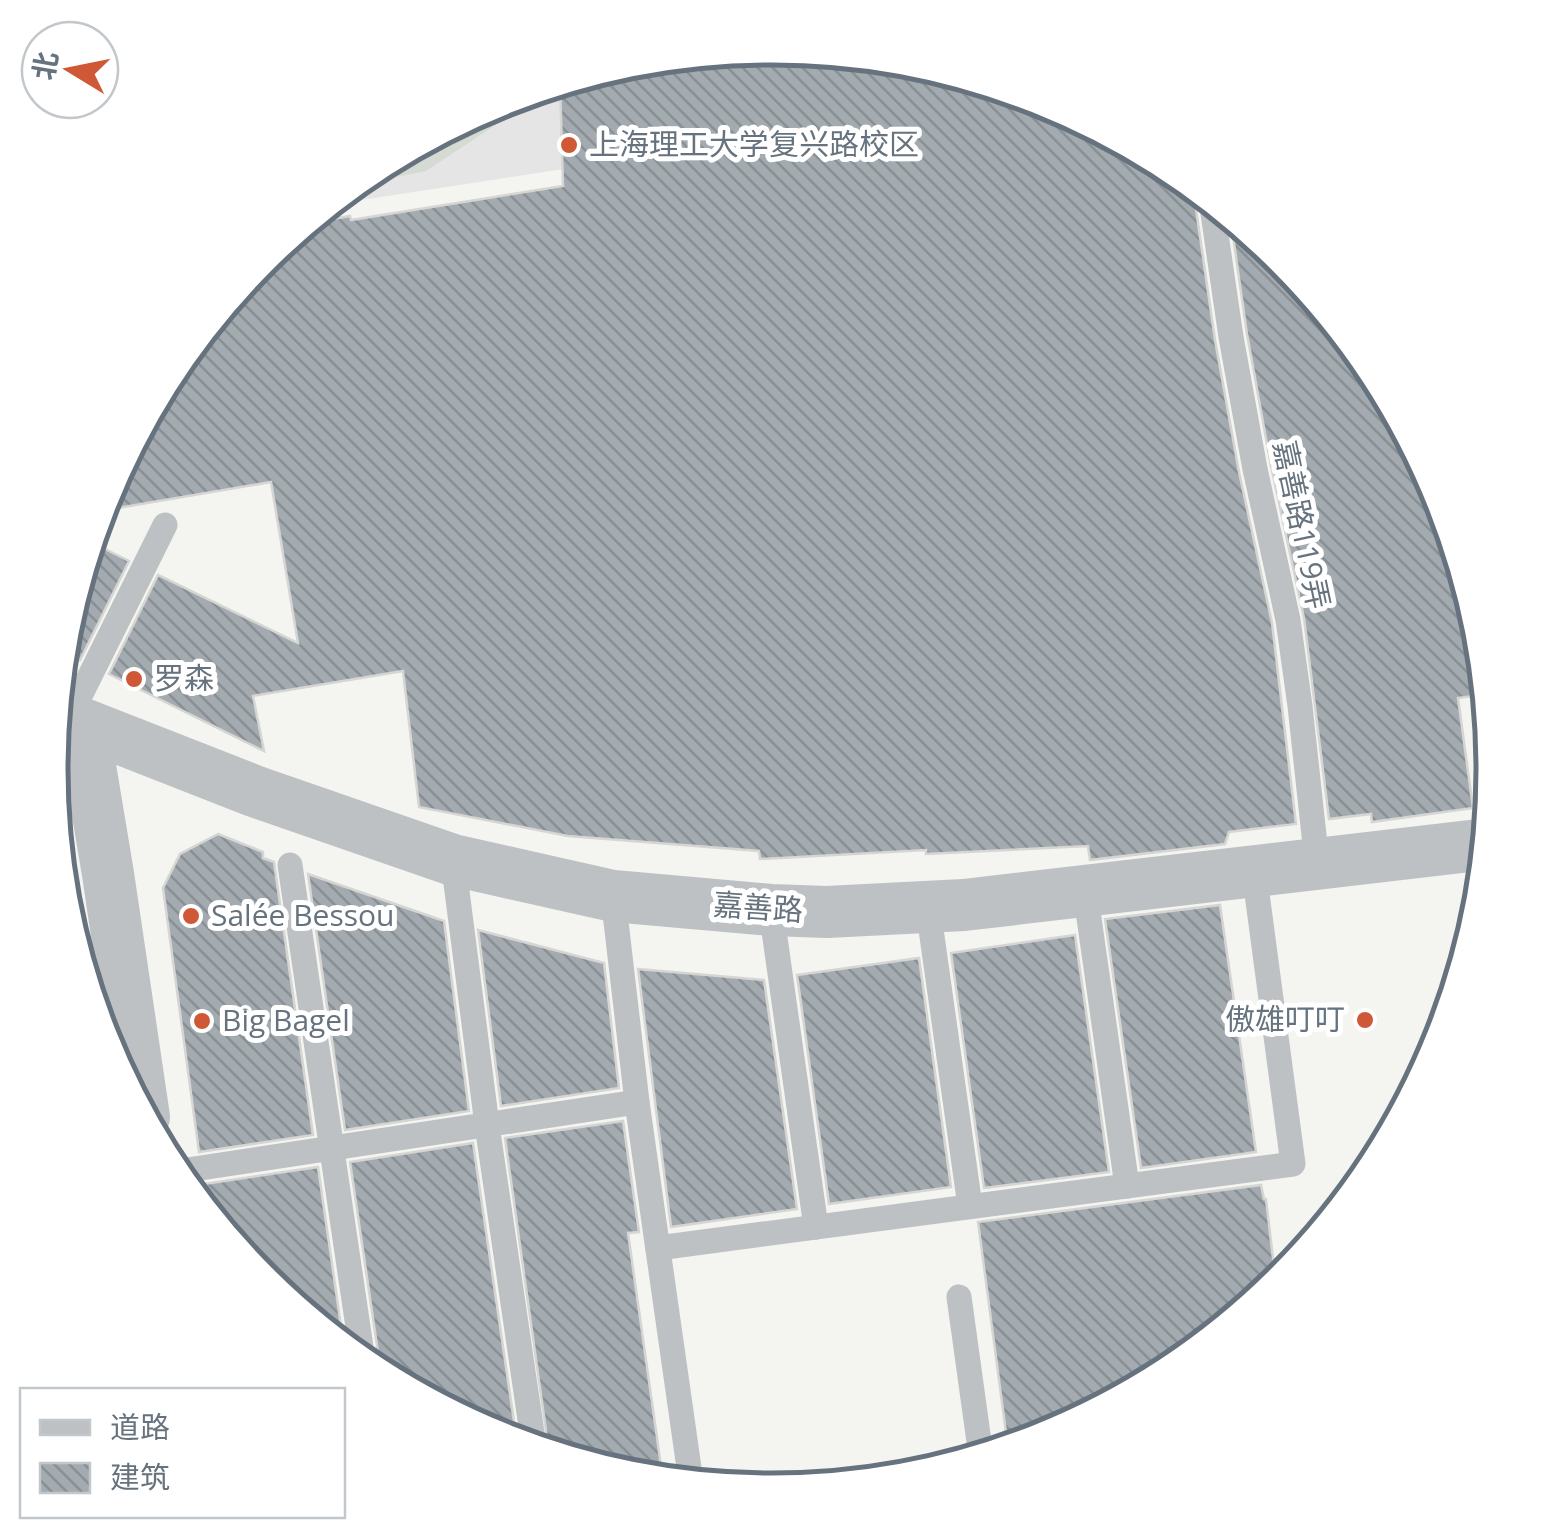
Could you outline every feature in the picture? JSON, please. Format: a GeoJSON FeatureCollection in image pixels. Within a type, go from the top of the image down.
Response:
{"type":"FeatureCollection","features":[{"type":"Feature","properties":{"kind":"street","name":"嘉善路"},"geometry":{"type":"LineString","coordinates":[[70,719],[254,792],[453,860],[613,896],[770,910],[928,908],[1472,846]]}},
{"type":"Feature","properties":{"kind":"street"},"geometry":{"type":"LineString","coordinates":[[70,722],[108,874],[137,1072]]}},
{"type":"Feature","properties":{"kind":"lane","name":"嘉善路119弄"},"geometry":{"type":"LineString","coordinates":[[1214,221],[1231,337],[1288,620],[1317,864]]}},
{"type":"Feature","properties":{"kind":"lane"},"geometry":{"type":"LineString","coordinates":[[71,714],[164,526]]}},
{"type":"Feature","properties":{"kind":"lane"},"geometry":{"type":"LineString","coordinates":[[453,860],[532,1430]]}},
{"type":"Feature","properties":{"kind":"lane"},"geometry":{"type":"LineString","coordinates":[[290,865],[359,1338]]}},
{"type":"Feature","properties":{"kind":"lane"},"geometry":{"type":"LineString","coordinates":[[658,1248],[1293,1164],[1254,870]]}},
{"type":"Feature","properties":{"kind":"lane"},"geometry":{"type":"LineString","coordinates":[[1085,890],[1127,1186]]}},
{"type":"Feature","properties":{"kind":"lane"},"geometry":{"type":"LineString","coordinates":[[613,896],[637,1102],[689,1468]]}},
{"type":"Feature","properties":{"kind":"lane"},"geometry":{"type":"LineString","coordinates":[[928,908],[970,1206]]}},
{"type":"Feature","properties":{"kind":"lane"},"geometry":{"type":"LineString","coordinates":[[770,910],[816,1228]]}},
{"type":"Feature","properties":{"kind":"lane"},"geometry":{"type":"LineString","coordinates":[[193,1169],[637,1102]]}},
{"type":"Feature","properties":{"kind":"lane"},"geometry":{"type":"LineString","coordinates":[[959,1297],[979,1442]]}},
{"type":"Feature","properties":{"kind":"shaded area","name":"上海理工大学复兴路校区"},"geometry":{"type":"Polygon","coordinates":[[[772,65],[875,73],[877,121],[358,200],[421,159],[503,119],[590,89],[681,71],[772,65]]]}},
{"type":"Feature","properties":{"kind":"shaded area"},"geometry":{"type":"Polygon","coordinates":[[[501,120],[500,122],[426,171],[390,178],[501,120]]]}},
{"type":"Feature","properties":{"kind":"building"},"geometry":{"type":"Polygon","coordinates":[[[772,65],[864,71],[999,102],[1125,159],[1196,206],[1239,472],[1272,623],[1296,824],[1229,832],[1225,844],[1090,860],[1088,846],[760,859],[759,851],[568,836],[419,807],[403,671],[253,696],[264,751],[109,674],[158,575],[298,643],[271,482],[119,508],[163,417],[214,340],[243,305],[333,219],[350,216],[351,220],[563,186],[560,98],[681,71],[772,65]]]}},
{"type":"Feature","properties":{"kind":"building"},"geometry":{"type":"Polygon","coordinates":[[[1233,237],[1270,271],[1331,340],[1382,417],[1423,500],[1453,587],[1463,632],[1472,696],[1458,698],[1473,808],[1372,822],[1371,814],[1329,819],[1304,618],[1247,334],[1233,237]]]}},
{"type":"Feature","properties":{"kind":"building"},"geometry":{"type":"Polygon","coordinates":[[[104,549],[129,561],[80,660],[82,632],[104,549]]]}},
{"type":"Feature","properties":{"kind":"building"},"geometry":{"type":"Polygon","coordinates":[[[218,834],[263,852],[263,858],[274,862],[313,1135],[199,1152],[163,888],[180,854],[218,834]]]}},
{"type":"Feature","properties":{"kind":"building"},"geometry":{"type":"Polygon","coordinates":[[[308,874],[444,921],[469,1111],[345,1130],[308,874]]]}},
{"type":"Feature","properties":{"kind":"building"},"geometry":{"type":"Polygon","coordinates":[[[1220,905],[1256,1152],[1141,1168],[1105,919],[1220,905]]]}},
{"type":"Feature","properties":{"kind":"building"},"geometry":{"type":"Polygon","coordinates":[[[478,930],[604,963],[619,1088],[501,1106],[478,930]]]}},
{"type":"Feature","properties":{"kind":"building"},"geometry":{"type":"Polygon","coordinates":[[[1075,935],[1109,1172],[984,1188],[951,953],[1075,935]]]}},
{"type":"Feature","properties":{"kind":"building"},"geometry":{"type":"Polygon","coordinates":[[[919,958],[951,1187],[829,1204],[797,975],[919,958]]]}},
{"type":"Feature","properties":{"kind":"building"},"geometry":{"type":"Polygon","coordinates":[[[638,969],[764,980],[797,1209],[671,1227],[638,969]]]}},
{"type":"Feature","properties":{"kind":"building"},"geometry":{"type":"Polygon","coordinates":[[[623,1121],[639,1232],[628,1233],[661,1463],[547,1436],[505,1138],[623,1121]]]}},
{"type":"Feature","properties":{"kind":"building"},"geometry":{"type":"Polygon","coordinates":[[[473,1143],[514,1423],[420,1379],[378,1352],[350,1162],[473,1143]]]}},
{"type":"Feature","properties":{"kind":"building"},"geometry":{"type":"Polygon","coordinates":[[[318,1167],[341,1325],[275,1267],[204,1184],[318,1167]]]}},
{"type":"Feature","properties":{"kind":"building"},"geometry":{"type":"Polygon","coordinates":[[[1261,1185],[1274,1263],[1201,1328],[1164,1354],[1084,1400],[1006,1433],[978,1222],[1261,1185]]]}},
{"type":"Feature","properties":{"kind":"place","name":"上海理工大学复兴路校区"},"geometry":{"type":"Point","coordinates":[569,145]}},
{"type":"Feature","properties":{"kind":"place","name":"罗森"},"geometry":{"type":"Point","coordinates":[134,679]}},
{"type":"Feature","properties":{"kind":"place","name":"Salée Bessou"},"geometry":{"type":"Point","coordinates":[191,916]}},
{"type":"Feature","properties":{"kind":"place","name":"傲雄叮叮"},"geometry":{"type":"Point","coordinates":[1365,1020]}},
{"type":"Feature","properties":{"kind":"place","name":"Big Bagel"},"geometry":{"type":"Point","coordinates":[202,1021]}}]}
